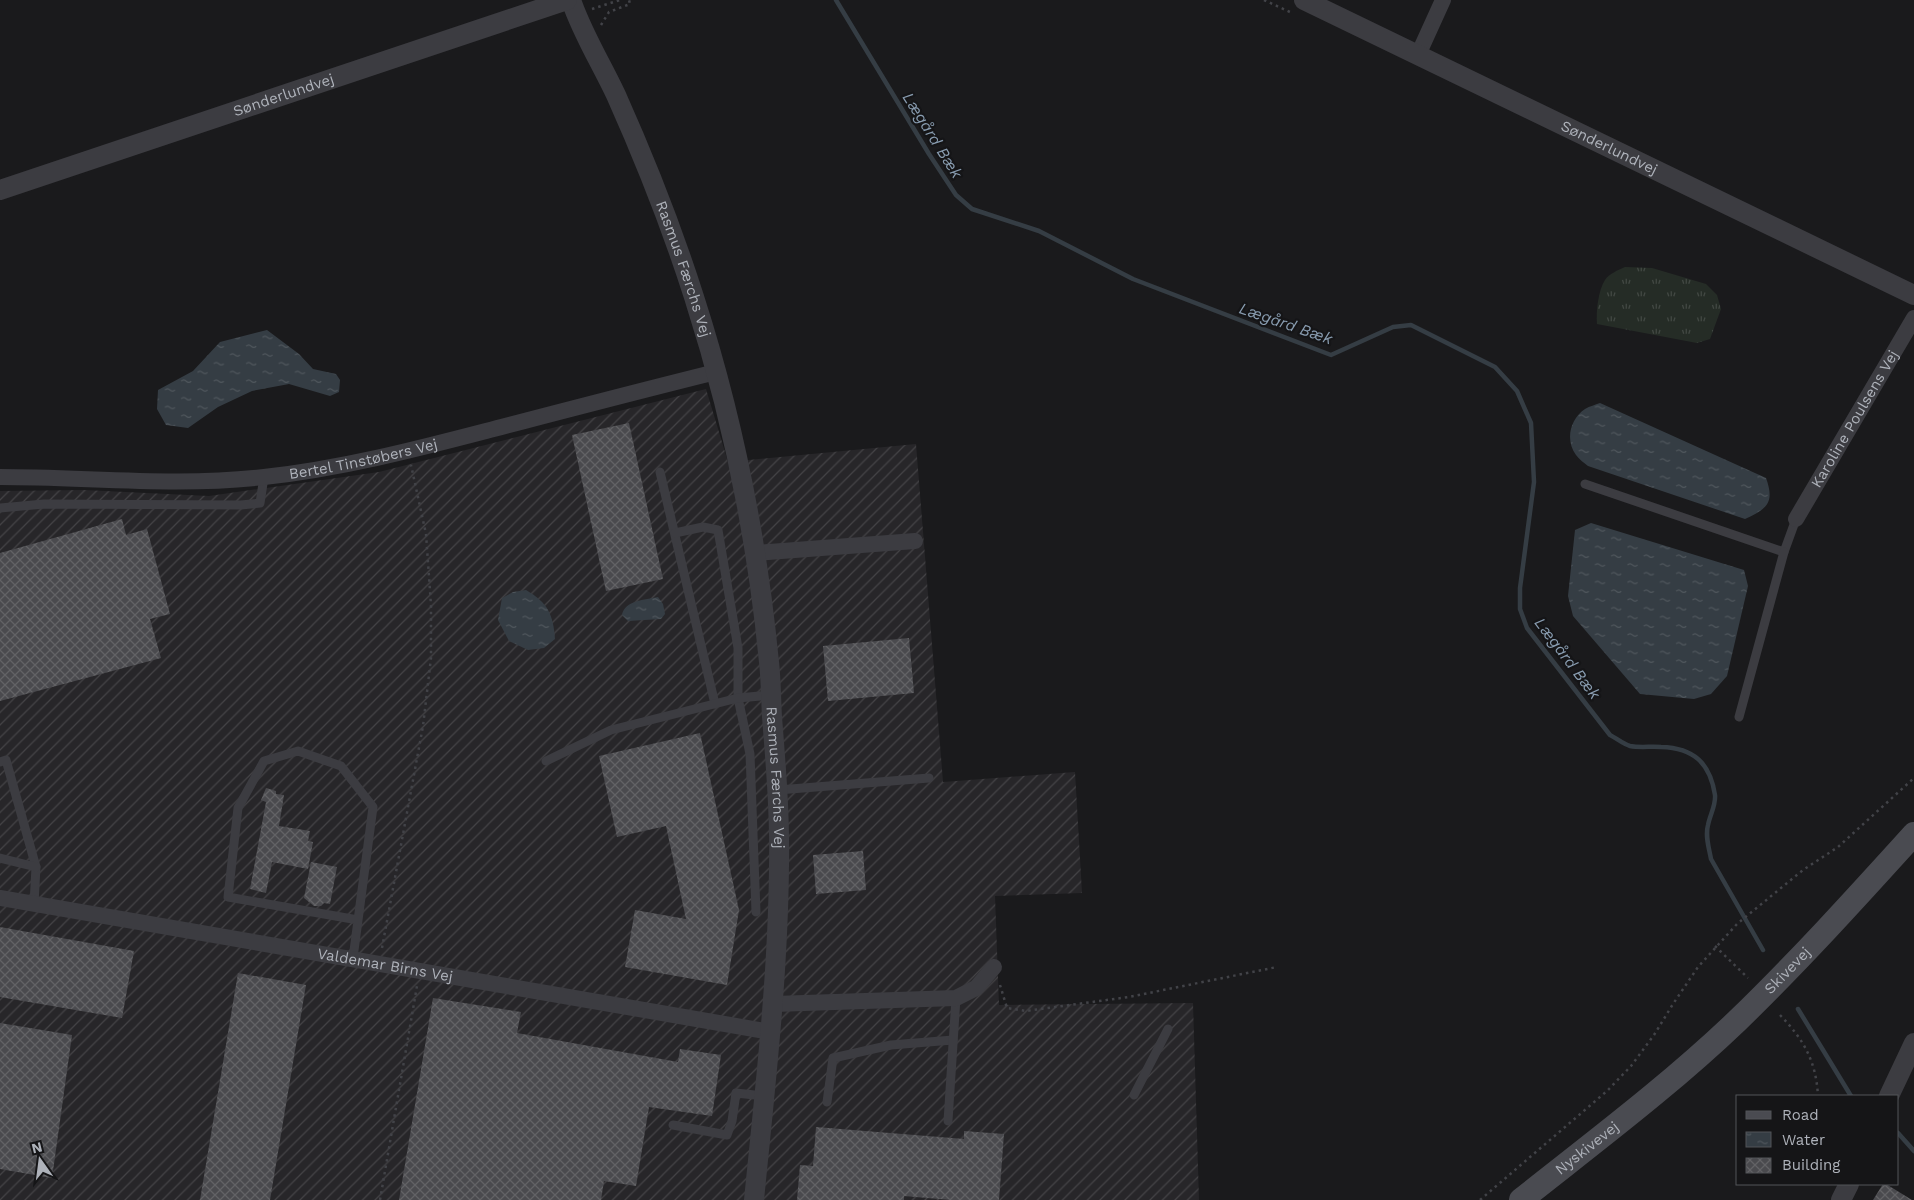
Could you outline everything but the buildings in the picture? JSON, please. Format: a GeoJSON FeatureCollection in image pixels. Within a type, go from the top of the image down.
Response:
{"type":"FeatureCollection","features":[{"type":"Feature","properties":{"kind":"main road","name":"Skivevej"},"geometry":{"type":"LineString","coordinates":[[1652,1096],[1735,1022],[1807,952],[1914,834]]}},
{"type":"Feature","properties":{"kind":"main road","name":"Nyskivevej"},"geometry":{"type":"LineString","coordinates":[[1521,1200],[1652,1096]]}},
{"type":"Feature","properties":{"kind":"street","name":"Sønderlundvej"},"geometry":{"type":"LineString","coordinates":[[0,190],[569,0]]}},
{"type":"Feature","properties":{"kind":"street","name":"Rasmus Færchs Vej"},"geometry":{"type":"LineString","coordinates":[[569,0],[644,157],[668,219],[716,372],[739,466],[754,553],[769,665],[778,790],[779,863],[774,1004],[754,1200]]}},
{"type":"Feature","properties":{"kind":"street","name":"Sønderlundvej"},"geometry":{"type":"LineString","coordinates":[[1304,0],[1914,295]]}},
{"type":"Feature","properties":{"kind":"street"},"geometry":{"type":"LineString","coordinates":[[1418,55],[1443,0]]}},
{"type":"Feature","properties":{"kind":"street","name":"Karoline Poulsens Vej"},"geometry":{"type":"LineString","coordinates":[[1796,519],[1914,318]]}},
{"type":"Feature","properties":{"kind":"street","name":"Bertel Tinstøbers Vej"},"geometry":{"type":"LineString","coordinates":[[0,477],[166,481],[264,477],[336,466],[408,451],[716,372]]}},
{"type":"Feature","properties":{"kind":"street"},"geometry":{"type":"LineString","coordinates":[[754,553],[915,541]]}},
{"type":"Feature","properties":{"kind":"street","name":"Valdemar Birns Vej"},"geometry":{"type":"LineString","coordinates":[[0,898],[420,969],[771,1032]]}},
{"type":"Feature","properties":{"kind":"street"},"geometry":{"type":"LineString","coordinates":[[774,1004],[956,998],[976,988],[994,967]]}},
{"type":"Feature","properties":{"kind":"street"},"geometry":{"type":"LineString","coordinates":[[1889,1095],[1914,1043]]}},
{"type":"Feature","properties":{"kind":"street"},"geometry":{"type":"LineString","coordinates":[[1841,1200],[1848,1185]]}},
{"type":"Feature","properties":{"kind":"lane"},"geometry":{"type":"LineString","coordinates":[[660,472],[715,704]]}},
{"type":"Feature","properties":{"kind":"lane"},"geometry":{"type":"LineString","coordinates":[[0,508],[44,504],[242,505],[260,503],[264,477]]}},
{"type":"Feature","properties":{"kind":"lane"},"geometry":{"type":"LineString","coordinates":[[1585,484],[1784,552]]}},
{"type":"Feature","properties":{"kind":"lane"},"geometry":{"type":"LineString","coordinates":[[1739,717],[1784,552],[1796,519]]}},
{"type":"Feature","properties":{"kind":"lane"},"geometry":{"type":"LineString","coordinates":[[675,533],[703,527],[718,530],[738,648],[738,698],[750,754],[756,912]]}},
{"type":"Feature","properties":{"kind":"lane"},"geometry":{"type":"LineString","coordinates":[[546,761],[611,730],[738,698],[771,695]]}},
{"type":"Feature","properties":{"kind":"lane"},"geometry":{"type":"LineString","coordinates":[[353,958],[373,807],[341,766],[298,751],[264,761],[238,808],[228,896],[358,920]]}},
{"type":"Feature","properties":{"kind":"lane"},"geometry":{"type":"LineString","coordinates":[[0,762],[6,760],[36,867],[34,904]]}},
{"type":"Feature","properties":{"kind":"lane"},"geometry":{"type":"LineString","coordinates":[[778,790],[928,778]]}},
{"type":"Feature","properties":{"kind":"lane"},"geometry":{"type":"LineString","coordinates":[[0,858],[36,867]]}},
{"type":"Feature","properties":{"kind":"lane"},"geometry":{"type":"LineString","coordinates":[[948,1121],[956,998]]}},
{"type":"Feature","properties":{"kind":"lane"},"geometry":{"type":"LineString","coordinates":[[1134,1096],[1168,1029]]}},
{"type":"Feature","properties":{"kind":"lane"},"geometry":{"type":"LineString","coordinates":[[827,1102],[833,1058],[891,1045],[953,1040]]}},
{"type":"Feature","properties":{"kind":"lane"},"geometry":{"type":"LineString","coordinates":[[673,1125],[727,1135],[736,1093],[764,1096]]}},
{"type":"Feature","properties":{"kind":"path"},"geometry":{"type":"LineString","coordinates":[[380,963],[422,726],[431,658],[431,605],[426,534],[408,451]]}},
{"type":"Feature","properties":{"kind":"path"},"geometry":{"type":"LineString","coordinates":[[1480,1200],[1607,1091],[1637,1058],[1693,974],[1715,946],[1737,924],[1754,908],[1803,870],[1838,847],[1914,778]]}},
{"type":"Feature","properties":{"kind":"path"},"geometry":{"type":"LineString","coordinates":[[1715,946],[1748,978]]}},
{"type":"Feature","properties":{"kind":"path"},"geometry":{"type":"LineString","coordinates":[[994,967],[1007,1008],[1026,1011],[1129,997],[1277,967]]}},
{"type":"Feature","properties":{"kind":"path"},"geometry":{"type":"LineString","coordinates":[[380,1200],[420,969]]}},
{"type":"Feature","properties":{"kind":"path"},"geometry":{"type":"LineString","coordinates":[[1780,1015],[1797,1034],[1813,1064],[1818,1095]]}},
{"type":"Feature","properties":{"kind":"shaded area"},"geometry":{"type":"Polygon","coordinates":[[[706,389],[728,462],[916,444],[943,782],[1075,772],[1082,893],[995,896],[999,1005],[1193,1003],[1199,1200],[0,1200],[0,491],[84,490],[209,496],[379,472],[706,389]]]}},
{"type":"Feature","properties":{"kind":"green space"},"geometry":{"type":"Polygon","coordinates":[[[1625,267],[1652,268],[1706,284],[1717,295],[1721,309],[1710,339],[1697,343],[1597,324],[1598,302],[1605,280],[1625,267]]]}},
{"type":"Feature","properties":{"kind":"water"},"geometry":{"type":"Polygon","coordinates":[[[267,330],[299,354],[313,369],[336,374],[340,380],[339,392],[330,396],[289,384],[252,391],[218,407],[188,428],[166,425],[157,409],[158,390],[193,371],[220,342],[267,330]]]}},
{"type":"Feature","properties":{"kind":"water"},"geometry":{"type":"Polygon","coordinates":[[[1600,403],[1766,478],[1770,494],[1767,504],[1759,512],[1745,519],[1588,466],[1577,456],[1573,449],[1570,436],[1571,430],[1580,413],[1600,403]]]}},
{"type":"Feature","properties":{"kind":"water"},"geometry":{"type":"Polygon","coordinates":[[[1591,523],[1744,570],[1748,586],[1727,676],[1711,694],[1694,699],[1640,694],[1573,616],[1568,596],[1575,530],[1591,523]]]}},
{"type":"Feature","properties":{"kind":"water"},"geometry":{"type":"Polygon","coordinates":[[[526,590],[540,600],[551,616],[555,639],[544,648],[528,650],[509,641],[498,620],[502,598],[513,592],[526,590]]]}},
{"type":"Feature","properties":{"kind":"water"},"geometry":{"type":"Polygon","coordinates":[[[658,597],[663,604],[665,614],[661,619],[628,621],[622,615],[627,606],[631,604],[658,597]]]}},
{"type":"Feature","properties":{"kind":"waterway","name":"Lægård Bæk"},"geometry":{"type":"LineString","coordinates":[[836,0],[929,154],[956,195],[972,209],[1039,231],[1133,279],[1331,355],[1393,327],[1411,325],[1495,367],[1517,391],[1531,423],[1534,482],[1520,588],[1520,609],[1527,628],[1610,735],[1630,746],[1673,748],[1683,750],[1699,759],[1709,774],[1715,795],[1714,806],[1707,829],[1711,859],[1763,950]]}},
{"type":"Feature","properties":{"kind":"waterway","name":"Lægård Bæk"},"geometry":{"type":"LineString","coordinates":[[1798,1009],[1850,1095]]}},
{"type":"Feature","properties":{"kind":"waterway","name":"Lægård Bæk"},"geometry":{"type":"LineString","coordinates":[[1899,1134],[1914,1151]]}}]}
